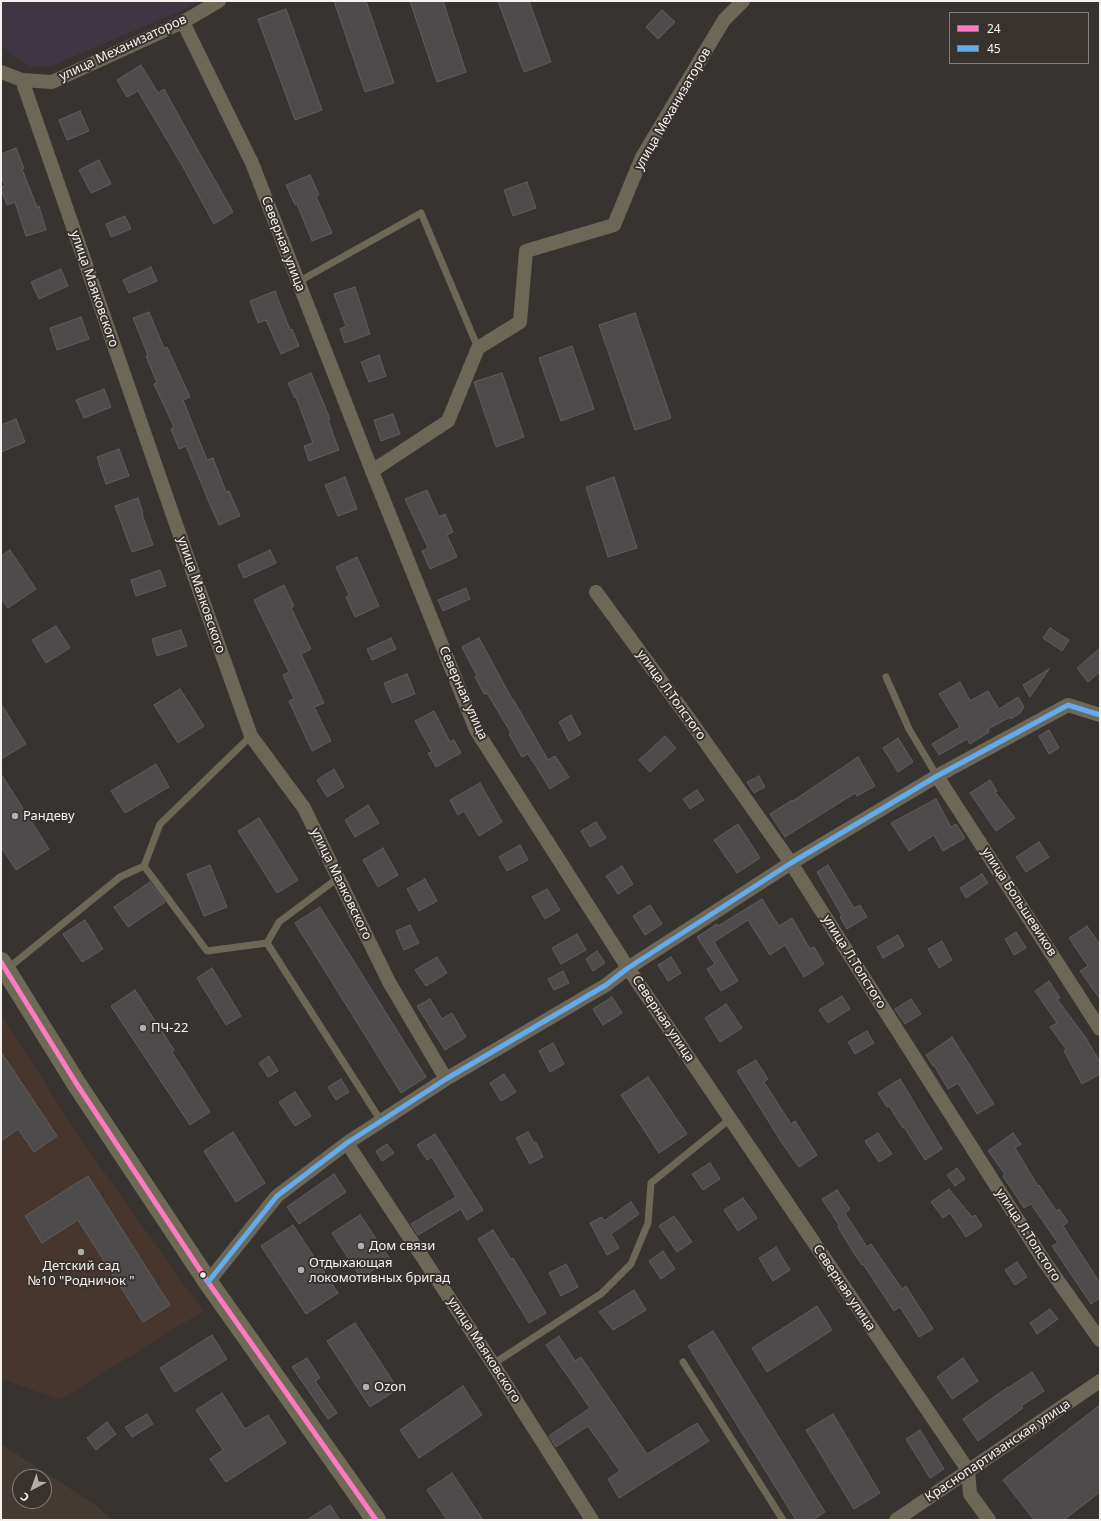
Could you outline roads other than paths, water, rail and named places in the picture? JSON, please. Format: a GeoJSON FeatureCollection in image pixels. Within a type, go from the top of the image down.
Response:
{"type":"FeatureCollection","features":[{"type":"Feature","properties":{"kind":"street","name":"улица Механизаторов"},"geometry":{"type":"LineString","coordinates":[[1,72],[22,80],[52,82],[182,22],[219,1]]}},
{"type":"Feature","properties":{"kind":"street","name":"улица Механизаторов"},"geometry":{"type":"LineString","coordinates":[[478,348],[520,322],[526,251],[614,225],[642,157],[724,20],[743,1]]}},
{"type":"Feature","properties":{"kind":"street","name":"Северная улица"},"geometry":{"type":"LineString","coordinates":[[182,22],[252,163],[372,471],[476,730],[628,968],[968,1470],[970,1494],[989,1520]]}},
{"type":"Feature","properties":{"kind":"street","name":"улица Маяковского"},"geometry":{"type":"LineString","coordinates":[[22,80],[181,540],[251,736],[304,808],[389,982],[446,1078]]}},
{"type":"Feature","properties":{"kind":"street"},"geometry":{"type":"LineString","coordinates":[[372,471],[448,421],[478,348]]}},
{"type":"Feature","properties":{"kind":"street","name":"улица Л.Толстого"},"geometry":{"type":"LineString","coordinates":[[596,592],[692,723],[791,863],[1044,1261],[1100,1340]]}},
{"type":"Feature","properties":{"kind":"street"},"geometry":{"type":"LineString","coordinates":[[208,1282],[277,1196],[347,1142],[446,1078],[606,985],[628,968],[791,863],[937,776],[1068,705],[1100,715]]}},
{"type":"Feature","properties":{"kind":"street","name":"улица Большевиков"},"geometry":{"type":"LineString","coordinates":[[937,776],[1100,1029]]}},
{"type":"Feature","properties":{"kind":"street"},"geometry":{"type":"LineString","coordinates":[[4,966],[76,1083],[208,1282],[376,1520]]}},
{"type":"Feature","properties":{"kind":"street","name":"улица Маяковского"},"geometry":{"type":"LineString","coordinates":[[347,1142],[494,1364],[592,1520]]}},
{"type":"Feature","properties":{"kind":"street","name":"Краснопартизанская улица"},"geometry":{"type":"LineString","coordinates":[[896,1520],[1100,1381]]}},
{"type":"Feature","properties":{"kind":"lane"},"geometry":{"type":"LineString","coordinates":[[298,282],[421,213],[478,348]]}},
{"type":"Feature","properties":{"kind":"lane"},"geometry":{"type":"LineString","coordinates":[[886,676],[909,729],[937,776]]}},
{"type":"Feature","properties":{"kind":"lane"},"geometry":{"type":"LineString","coordinates":[[4,966],[120,877],[144,866],[160,824],[251,736]]}},
{"type":"Feature","properties":{"kind":"lane"},"geometry":{"type":"LineString","coordinates":[[144,866],[207,951],[267,943]]}},
{"type":"Feature","properties":{"kind":"lane"},"geometry":{"type":"LineString","coordinates":[[267,943],[278,922],[338,878]]}},
{"type":"Feature","properties":{"kind":"lane"},"geometry":{"type":"LineString","coordinates":[[267,943],[381,1121]]}},
{"type":"Feature","properties":{"kind":"lane"},"geometry":{"type":"LineString","coordinates":[[494,1364],[602,1293],[631,1264],[648,1223],[651,1183],[730,1119]]}},
{"type":"Feature","properties":{"kind":"lane"},"geometry":{"type":"LineString","coordinates":[[683,1362],[783,1520]]}},
{"type":"Feature","properties":{"kind":"place","name":"Рандеву"},"geometry":{"type":"Point","coordinates":[15,816]}},
{"type":"Feature","properties":{"kind":"place","name":"ПЧ-22"},"geometry":{"type":"Point","coordinates":[143,1028]}},
{"type":"Feature","properties":{"kind":"place","name":"Дом связи"},"geometry":{"type":"Point","coordinates":[361,1246]}},
{"type":"Feature","properties":{"kind":"place","name":"Детский сад №10 \"Родничок \""},"geometry":{"type":"Point","coordinates":[81,1252]}},
{"type":"Feature","properties":{"kind":"place","name":"Отдыхающая локомотивных бригад"},"geometry":{"type":"Point","coordinates":[301,1270]}},
{"type":"Feature","properties":{"kind":"place","name":"Ozon"},"geometry":{"type":"Point","coordinates":[366,1387]}}]}
